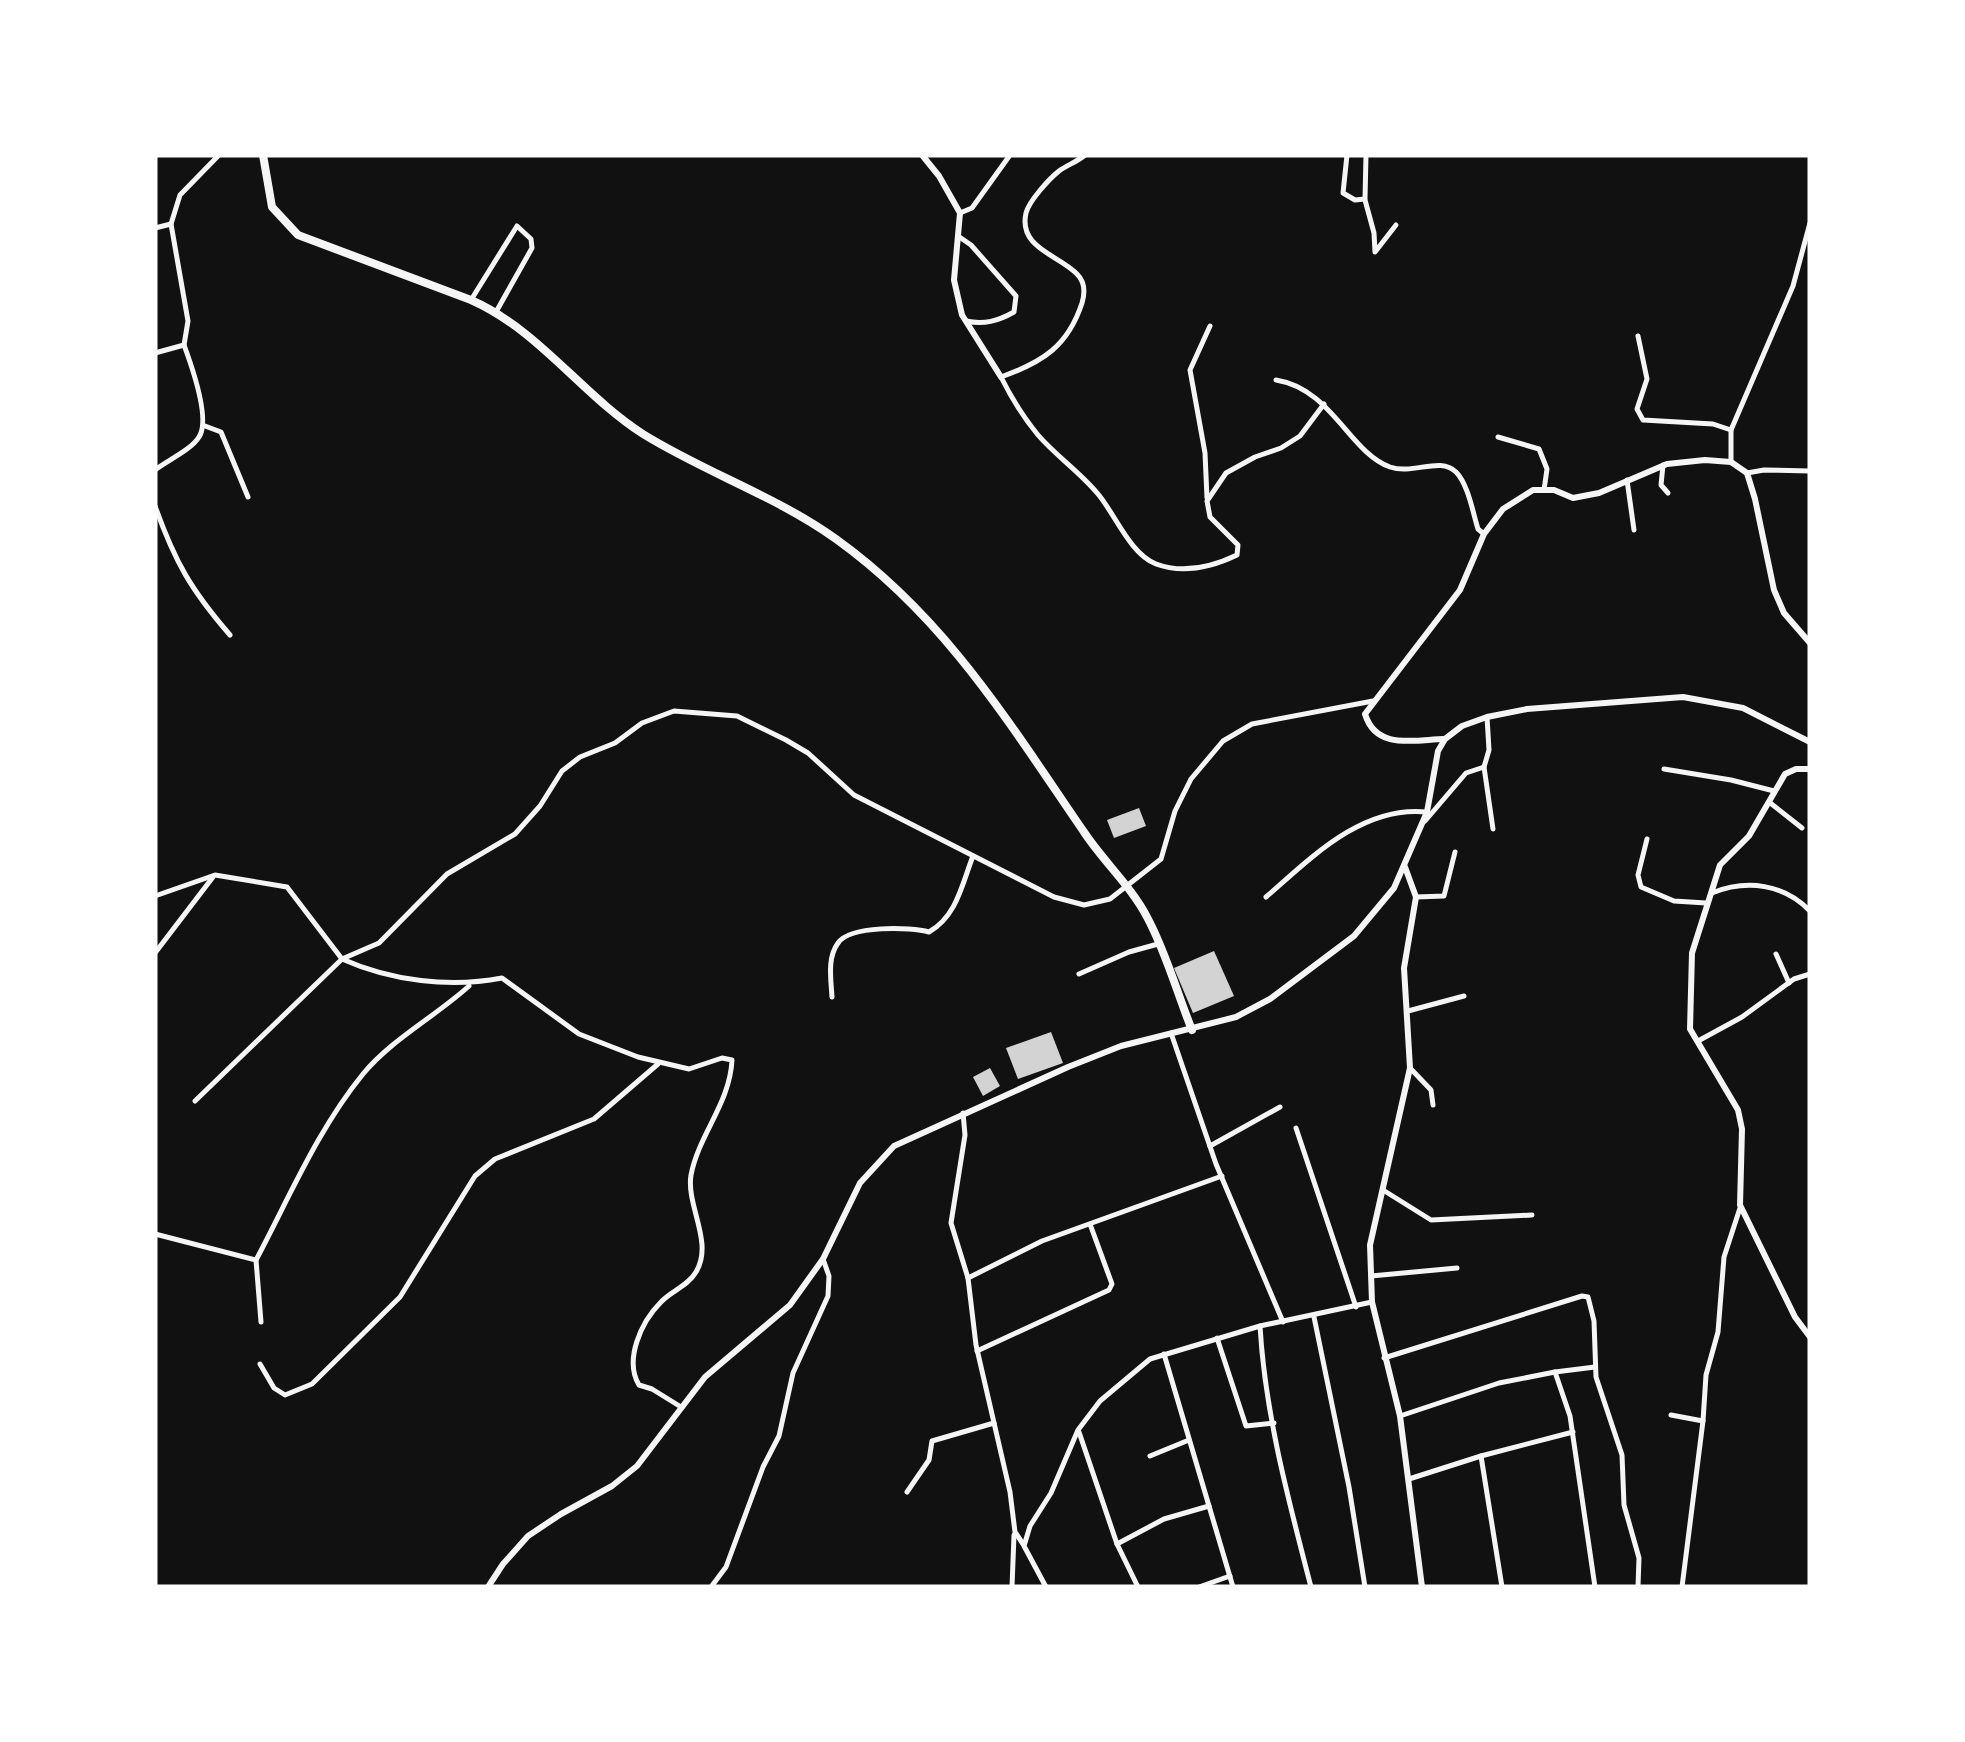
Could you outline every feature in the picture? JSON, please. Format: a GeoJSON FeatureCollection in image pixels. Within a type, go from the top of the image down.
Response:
{"type":"FeatureCollection","features":[{"type":"Feature","properties":{"kind":"main road"},"geometry":{"type":"LineString","coordinates":[[263,155],[272,207],[298,235],[496,312],[643,434],[800,515],[899,590],[968,664],[1094,848],[1147,916],[1192,1030]]}},
{"type":"Feature","properties":{"kind":"street"},"geometry":{"type":"LineString","coordinates":[[155,470],[199,438],[204,425],[184,345],[188,321],[171,224],[180,195],[219,155]]}},
{"type":"Feature","properties":{"kind":"street"},"geometry":{"type":"LineString","coordinates":[[922,155],[960,213],[954,280],[966,321],[1000,377],[1040,437],[1098,493],[1143,557],[1185,570],[1220,564],[1237,555],[1238,546],[1210,518],[1205,453],[1190,370],[1210,326]]}},
{"type":"Feature","properties":{"kind":"street"},"geometry":{"type":"LineString","coordinates":[[960,213],[972,208],[1010,155]]}},
{"type":"Feature","properties":{"kind":"street"},"geometry":{"type":"LineString","coordinates":[[1000,377],[1060,347],[1075,324],[1086,292],[1079,276],[1034,244],[1025,225],[1026,210],[1058,172],[1085,155]]}},
{"type":"Feature","properties":{"kind":"street"},"geometry":{"type":"LineString","coordinates":[[1347,155],[1342,193],[1355,200],[1365,199]]}},
{"type":"Feature","properties":{"kind":"street"},"geometry":{"type":"LineString","coordinates":[[1366,155],[1365,199],[1375,252],[1396,225]]}},
{"type":"Feature","properties":{"kind":"street"},"geometry":{"type":"LineString","coordinates":[[1731,462],[1731,430],[1794,286],[1810,223]]}},
{"type":"Feature","properties":{"kind":"street"},"geometry":{"type":"LineString","coordinates":[[155,228],[171,224]]}},
{"type":"Feature","properties":{"kind":"street"},"geometry":{"type":"LineString","coordinates":[[471,300],[517,226],[531,238],[532,248],[496,312]]}},
{"type":"Feature","properties":{"kind":"street"},"geometry":{"type":"LineString","coordinates":[[958,236],[971,245],[1016,296],[1014,312],[1003,318],[966,321]]}},
{"type":"Feature","properties":{"kind":"street"},"geometry":{"type":"LineString","coordinates":[[1638,336],[1647,379],[1637,409],[1643,420],[1714,424],[1731,430]]}},
{"type":"Feature","properties":{"kind":"street"},"geometry":{"type":"LineString","coordinates":[[155,352],[184,345]]}},
{"type":"Feature","properties":{"kind":"street"},"geometry":{"type":"LineString","coordinates":[[1276,380],[1293,382],[1324,404],[1378,461],[1414,471],[1434,464],[1446,465],[1459,474],[1478,529],[1484,534]]}},
{"type":"Feature","properties":{"kind":"street"},"geometry":{"type":"LineString","coordinates":[[1207,500],[1226,474],[1300,436],[1324,404]]}},
{"type":"Feature","properties":{"kind":"street"},"geometry":{"type":"LineString","coordinates":[[204,425],[222,432],[248,497]]}},
{"type":"Feature","properties":{"kind":"street"},"geometry":{"type":"LineString","coordinates":[[1498,437],[1539,449],[1547,469],[1544,490]]}},
{"type":"Feature","properties":{"kind":"street"},"geometry":{"type":"LineString","coordinates":[[1445,739],[1383,740],[1369,729],[1365,714],[1453,601],[1484,534],[1503,508],[1534,490],[1554,490],[1573,498],[1599,493],[1663,465],[1705,460],[1731,462],[1747,474],[1756,498],[1774,590],[1784,613],[1810,642]]}},
{"type":"Feature","properties":{"kind":"street"},"geometry":{"type":"LineString","coordinates":[[1663,465],[1660,485],[1668,493]]}},
{"type":"Feature","properties":{"kind":"street"},"geometry":{"type":"LineString","coordinates":[[1747,474],[1764,470],[1810,471]]}},
{"type":"Feature","properties":{"kind":"street"},"geometry":{"type":"LineString","coordinates":[[1627,480],[1634,530]]}},
{"type":"Feature","properties":{"kind":"street"},"geometry":{"type":"LineString","coordinates":[[155,506],[176,562],[200,600],[230,635]]}},
{"type":"Feature","properties":{"kind":"street"},"geometry":{"type":"LineString","coordinates":[[488,1587],[528,1536],[612,1486],[637,1466],[720,1362],[790,1305],[823,1259],[860,1183],[882,1156],[909,1138],[1104,1053],[1214,1025],[1252,1010],[1338,949],[1382,906],[1405,866],[1427,812],[1434,764],[1445,739],[1462,726],[1487,717],[1573,704],[1683,697],[1743,708],[1810,742]]}},
{"type":"Feature","properties":{"kind":"street"},"geometry":{"type":"LineString","coordinates":[[195,1101],[342,959],[379,943],[447,874],[516,834],[562,771],[580,757],[615,743],[642,723],[674,712],[736,716],[770,732],[808,753],[854,795],[1054,897],[1084,905],[1110,899],[1160,859],[1175,811],[1192,779],[1223,742],[1252,724],[1373,701]]}},
{"type":"Feature","properties":{"kind":"street"},"geometry":{"type":"LineString","coordinates":[[1487,717],[1484,767],[1493,829]]}},
{"type":"Feature","properties":{"kind":"street"},"geometry":{"type":"LineString","coordinates":[[1422,824],[1466,773],[1484,767]]}},
{"type":"Feature","properties":{"kind":"street"},"geometry":{"type":"LineString","coordinates":[[1664,769],[1774,791]]}},
{"type":"Feature","properties":{"kind":"street"},"geometry":{"type":"LineString","coordinates":[[1682,1587],[1704,1421],[1706,1375],[1718,1332],[1724,1257],[1740,1205],[1742,1129],[1738,1110],[1690,1029],[1692,953],[1720,865],[1748,836],[1791,770],[1810,769]]}},
{"type":"Feature","properties":{"kind":"street"},"geometry":{"type":"LineString","coordinates":[[1769,802],[1802,828]]}},
{"type":"Feature","properties":{"kind":"street"},"geometry":{"type":"LineString","coordinates":[[1266,897],[1334,840],[1364,823],[1408,810],[1427,812]]}},
{"type":"Feature","properties":{"kind":"street"},"geometry":{"type":"LineString","coordinates":[[1647,839],[1638,875],[1641,887],[1674,901],[1706,903]]}},
{"type":"Feature","properties":{"kind":"street"},"geometry":{"type":"LineString","coordinates":[[1416,897],[1444,896],[1454,852]]}},
{"type":"Feature","properties":{"kind":"street"},"geometry":{"type":"LineString","coordinates":[[832,997],[830,966],[838,943],[846,935],[904,926],[930,932],[944,924],[973,856]]}},
{"type":"Feature","properties":{"kind":"street"},"geometry":{"type":"LineString","coordinates":[[1405,866],[1416,897],[1404,968],[1410,1068],[1370,1245],[1372,1302],[1400,1416],[1422,1587]]}},
{"type":"Feature","properties":{"kind":"street"},"geometry":{"type":"LineString","coordinates":[[155,953],[215,875]]}},
{"type":"Feature","properties":{"kind":"street"},"geometry":{"type":"LineString","coordinates":[[155,896],[215,875],[287,887],[342,959],[443,984],[502,978],[580,1034],[658,1064],[689,1069],[722,1058],[732,1060],[727,1094],[690,1178],[702,1260],[695,1275],[662,1301],[646,1322],[634,1356],[633,1376],[639,1386],[652,1389],[681,1407]]}},
{"type":"Feature","properties":{"kind":"street"},"geometry":{"type":"LineString","coordinates":[[1710,894],[1767,885],[1791,894],[1810,911]]}},
{"type":"Feature","properties":{"kind":"street"},"geometry":{"type":"LineString","coordinates":[[1079,974],[1158,944]]}},
{"type":"Feature","properties":{"kind":"street"},"geometry":{"type":"LineString","coordinates":[[1776,954],[1789,982]]}},
{"type":"Feature","properties":{"kind":"street"},"geometry":{"type":"LineString","coordinates":[[1696,1042],[1742,1017],[1789,982],[1810,974]]}},
{"type":"Feature","properties":{"kind":"street"},"geometry":{"type":"LineString","coordinates":[[261,1322],[256,1260],[322,1134],[382,1054],[441,1012],[472,984]]}},
{"type":"Feature","properties":{"kind":"street"},"geometry":{"type":"LineString","coordinates":[[1408,1011],[1464,996]]}},
{"type":"Feature","properties":{"kind":"street"},"geometry":{"type":"LineString","coordinates":[[1171,1033],[1210,1146],[1283,1322]]}},
{"type":"Feature","properties":{"kind":"street"},"geometry":{"type":"LineString","coordinates":[[260,1364],[274,1388],[285,1395],[312,1384],[400,1297],[475,1176],[495,1159],[594,1119],[658,1064]]}},
{"type":"Feature","properties":{"kind":"street"},"geometry":{"type":"LineString","coordinates":[[1410,1068],[1431,1090],[1432,1105]]}},
{"type":"Feature","properties":{"kind":"street"},"geometry":{"type":"LineString","coordinates":[[1210,1146],[1280,1107]]}},
{"type":"Feature","properties":{"kind":"street"},"geometry":{"type":"LineString","coordinates":[[963,1113],[965,1135],[951,1223],[968,1278],[977,1351],[1010,1492],[1014,1532],[1012,1587]]}},
{"type":"Feature","properties":{"kind":"street"},"geometry":{"type":"LineString","coordinates":[[1296,1128],[1356,1307]]}},
{"type":"Feature","properties":{"kind":"street"},"geometry":{"type":"LineString","coordinates":[[968,1278],[1042,1241],[1222,1176]]}},
{"type":"Feature","properties":{"kind":"street"},"geometry":{"type":"LineString","coordinates":[[1382,1189],[1431,1220],[1532,1215]]}},
{"type":"Feature","properties":{"kind":"street"},"geometry":{"type":"LineString","coordinates":[[1740,1205],[1795,1317],[1810,1337]]}},
{"type":"Feature","properties":{"kind":"street"},"geometry":{"type":"LineString","coordinates":[[977,1351],[1109,1290],[1112,1284],[1090,1224]]}},
{"type":"Feature","properties":{"kind":"street"},"geometry":{"type":"LineString","coordinates":[[155,1234],[256,1260]]}},
{"type":"Feature","properties":{"kind":"street"},"geometry":{"type":"LineString","coordinates":[[711,1587],[726,1567],[763,1467],[780,1436],[793,1373],[828,1296],[829,1276],[823,1259]]}},
{"type":"Feature","properties":{"kind":"street"},"geometry":{"type":"LineString","coordinates":[[1371,1276],[1457,1268]]}},
{"type":"Feature","properties":{"kind":"street"},"geometry":{"type":"LineString","coordinates":[[1384,1358],[1582,1296],[1592,1302],[1595,1367],[1622,1455],[1624,1505],[1639,1558],[1638,1587]]}},
{"type":"Feature","properties":{"kind":"street"},"geometry":{"type":"LineString","coordinates":[[1024,1546],[1030,1526],[1068,1458],[1078,1430],[1100,1401],[1132,1371],[1150,1359],[1217,1338],[1372,1302]]}},
{"type":"Feature","properties":{"kind":"street"},"geometry":{"type":"LineString","coordinates":[[1314,1317],[1365,1587]]}},
{"type":"Feature","properties":{"kind":"street"},"geometry":{"type":"LineString","coordinates":[[1260,1326],[1274,1423],[1311,1587]]}},
{"type":"Feature","properties":{"kind":"street"},"geometry":{"type":"LineString","coordinates":[[1217,1338],[1246,1426],[1274,1423]]}},
{"type":"Feature","properties":{"kind":"street"},"geometry":{"type":"LineString","coordinates":[[1164,1354],[1233,1587]]}},
{"type":"Feature","properties":{"kind":"street"},"geometry":{"type":"LineString","coordinates":[[1400,1416],[1499,1383],[1595,1367]]}},
{"type":"Feature","properties":{"kind":"street"},"geometry":{"type":"LineString","coordinates":[[1555,1372],[1572,1432],[1595,1587]]}},
{"type":"Feature","properties":{"kind":"street"},"geometry":{"type":"LineString","coordinates":[[1671,1415],[1704,1421]]}},
{"type":"Feature","properties":{"kind":"street"},"geometry":{"type":"LineString","coordinates":[[907,1492],[929,1460],[932,1441],[994,1422]]}},
{"type":"Feature","properties":{"kind":"street"},"geometry":{"type":"LineString","coordinates":[[1078,1430],[1117,1544],[1138,1587]]}},
{"type":"Feature","properties":{"kind":"street"},"geometry":{"type":"LineString","coordinates":[[1409,1479],[1572,1432]]}},
{"type":"Feature","properties":{"kind":"street"},"geometry":{"type":"LineString","coordinates":[[1150,1456],[1190,1440]]}},
{"type":"Feature","properties":{"kind":"street"},"geometry":{"type":"LineString","coordinates":[[1481,1456],[1502,1587]]}},
{"type":"Feature","properties":{"kind":"street"},"geometry":{"type":"LineString","coordinates":[[1117,1544],[1164,1519],[1209,1506]]}},
{"type":"Feature","properties":{"kind":"street"},"geometry":{"type":"LineString","coordinates":[[1014,1532],[1046,1587]]}},
{"type":"Feature","properties":{"kind":"street"},"geometry":{"type":"LineString","coordinates":[[1199,1587],[1230,1576]]}},
{"type":"Feature","properties":{"kind":"building"},"geometry":{"type":"Polygon","coordinates":[[[1139,808],[1146,826],[1114,838],[1107,820],[1139,808]]]}},
{"type":"Feature","properties":{"kind":"building"},"geometry":{"type":"Polygon","coordinates":[[[1214,951],[1234,996],[1193,1013],[1174,968],[1214,951]]]}},
{"type":"Feature","properties":{"kind":"building"},"geometry":{"type":"Polygon","coordinates":[[[1051,1032],[1063,1063],[1018,1079],[1006,1048],[1051,1032]]]}},
{"type":"Feature","properties":{"kind":"building"},"geometry":{"type":"Polygon","coordinates":[[[990,1068],[1000,1086],[983,1096],[973,1077],[990,1068]]]}}]}
